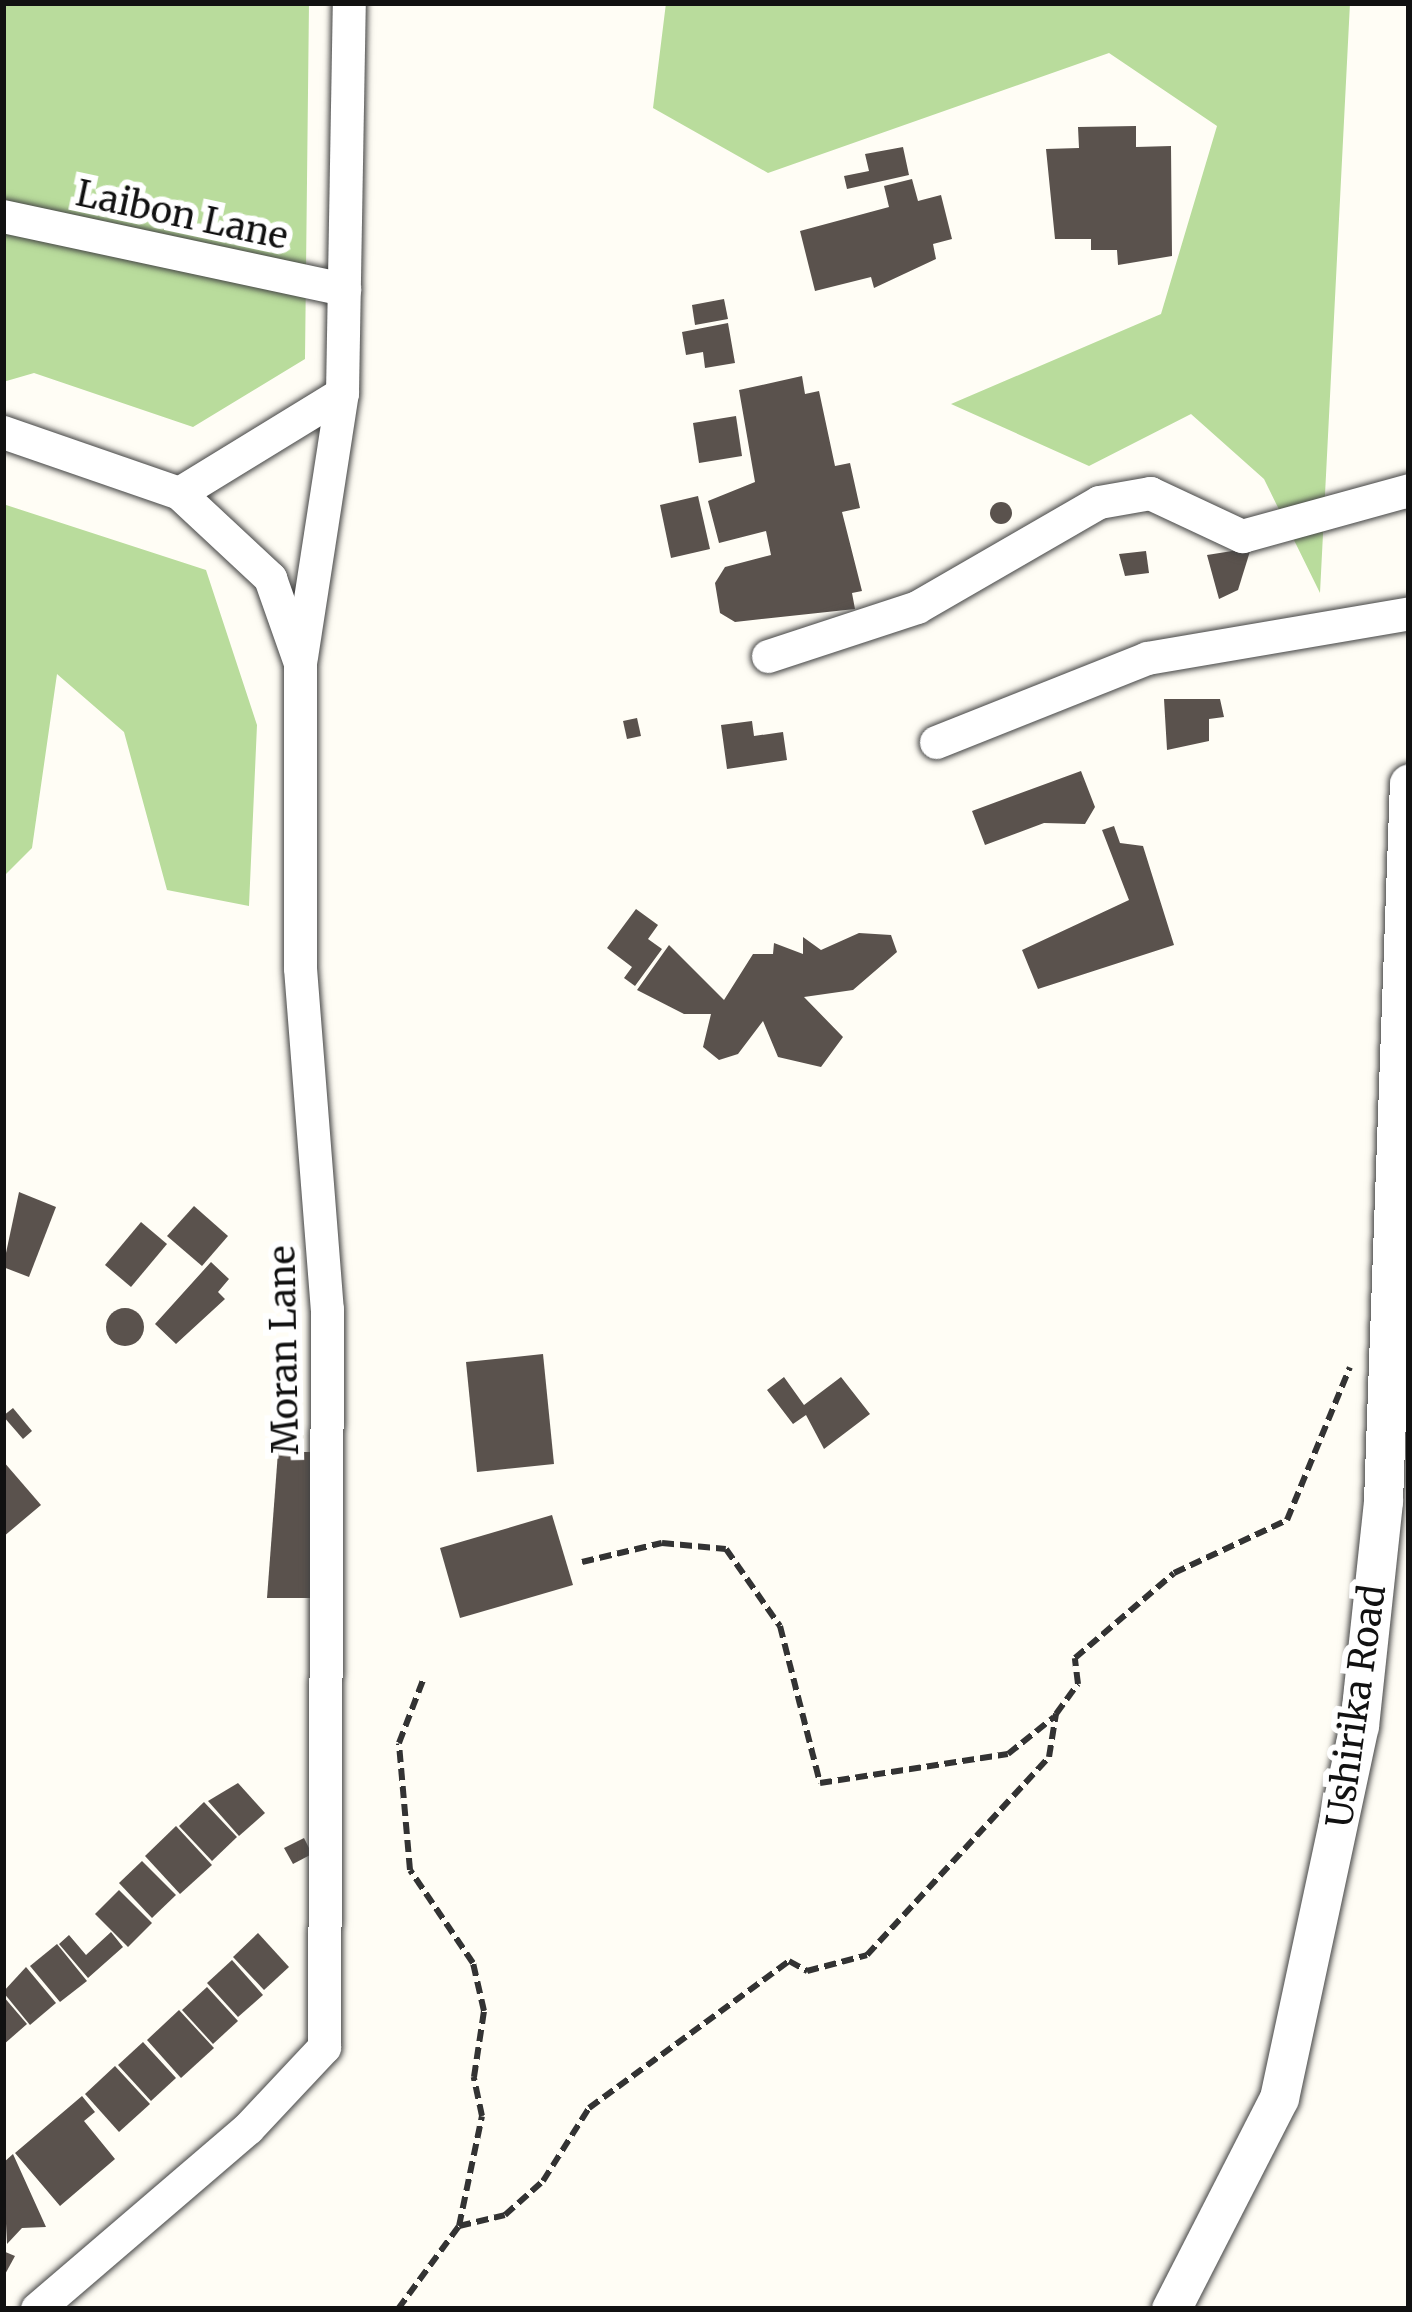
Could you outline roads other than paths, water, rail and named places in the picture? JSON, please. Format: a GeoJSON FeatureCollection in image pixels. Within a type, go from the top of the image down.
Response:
{"type":"FeatureCollection","features":[{"type":"Feature","properties":{"kind":"street"},"geometry":{"type":"LineString","coordinates":[[300,663],[342,392],[349,3]]}},
{"type":"Feature","properties":{"kind":"street","name":"Laibon Lane"},"geometry":{"type":"LineString","coordinates":[[3,217],[344,289]]}},
{"type":"Feature","properties":{"kind":"street"},"geometry":{"type":"LineString","coordinates":[[179,493],[342,392]]}},
{"type":"Feature","properties":{"kind":"street","name":"Moran Lane"},"geometry":{"type":"LineString","coordinates":[[3,432],[179,493],[270,578],[300,663],[300,968],[327,1309],[324,2047],[248,2128],[37,2309]]}},
{"type":"Feature","properties":{"kind":"street"},"geometry":{"type":"LineString","coordinates":[[768,656],[917,607],[1099,502],[1150,493],[1242,536],[1409,490]]}},
{"type":"Feature","properties":{"kind":"street"},"geometry":{"type":"LineString","coordinates":[[936,742],[1147,658],[1409,613]]}},
{"type":"Feature","properties":{"kind":"street","name":"Ushirika Road"},"geometry":{"type":"LineString","coordinates":[[1174,2306],[1279,2098],[1306,2004],[1359,1726],[1391,1309],[1409,783]]}}]}
